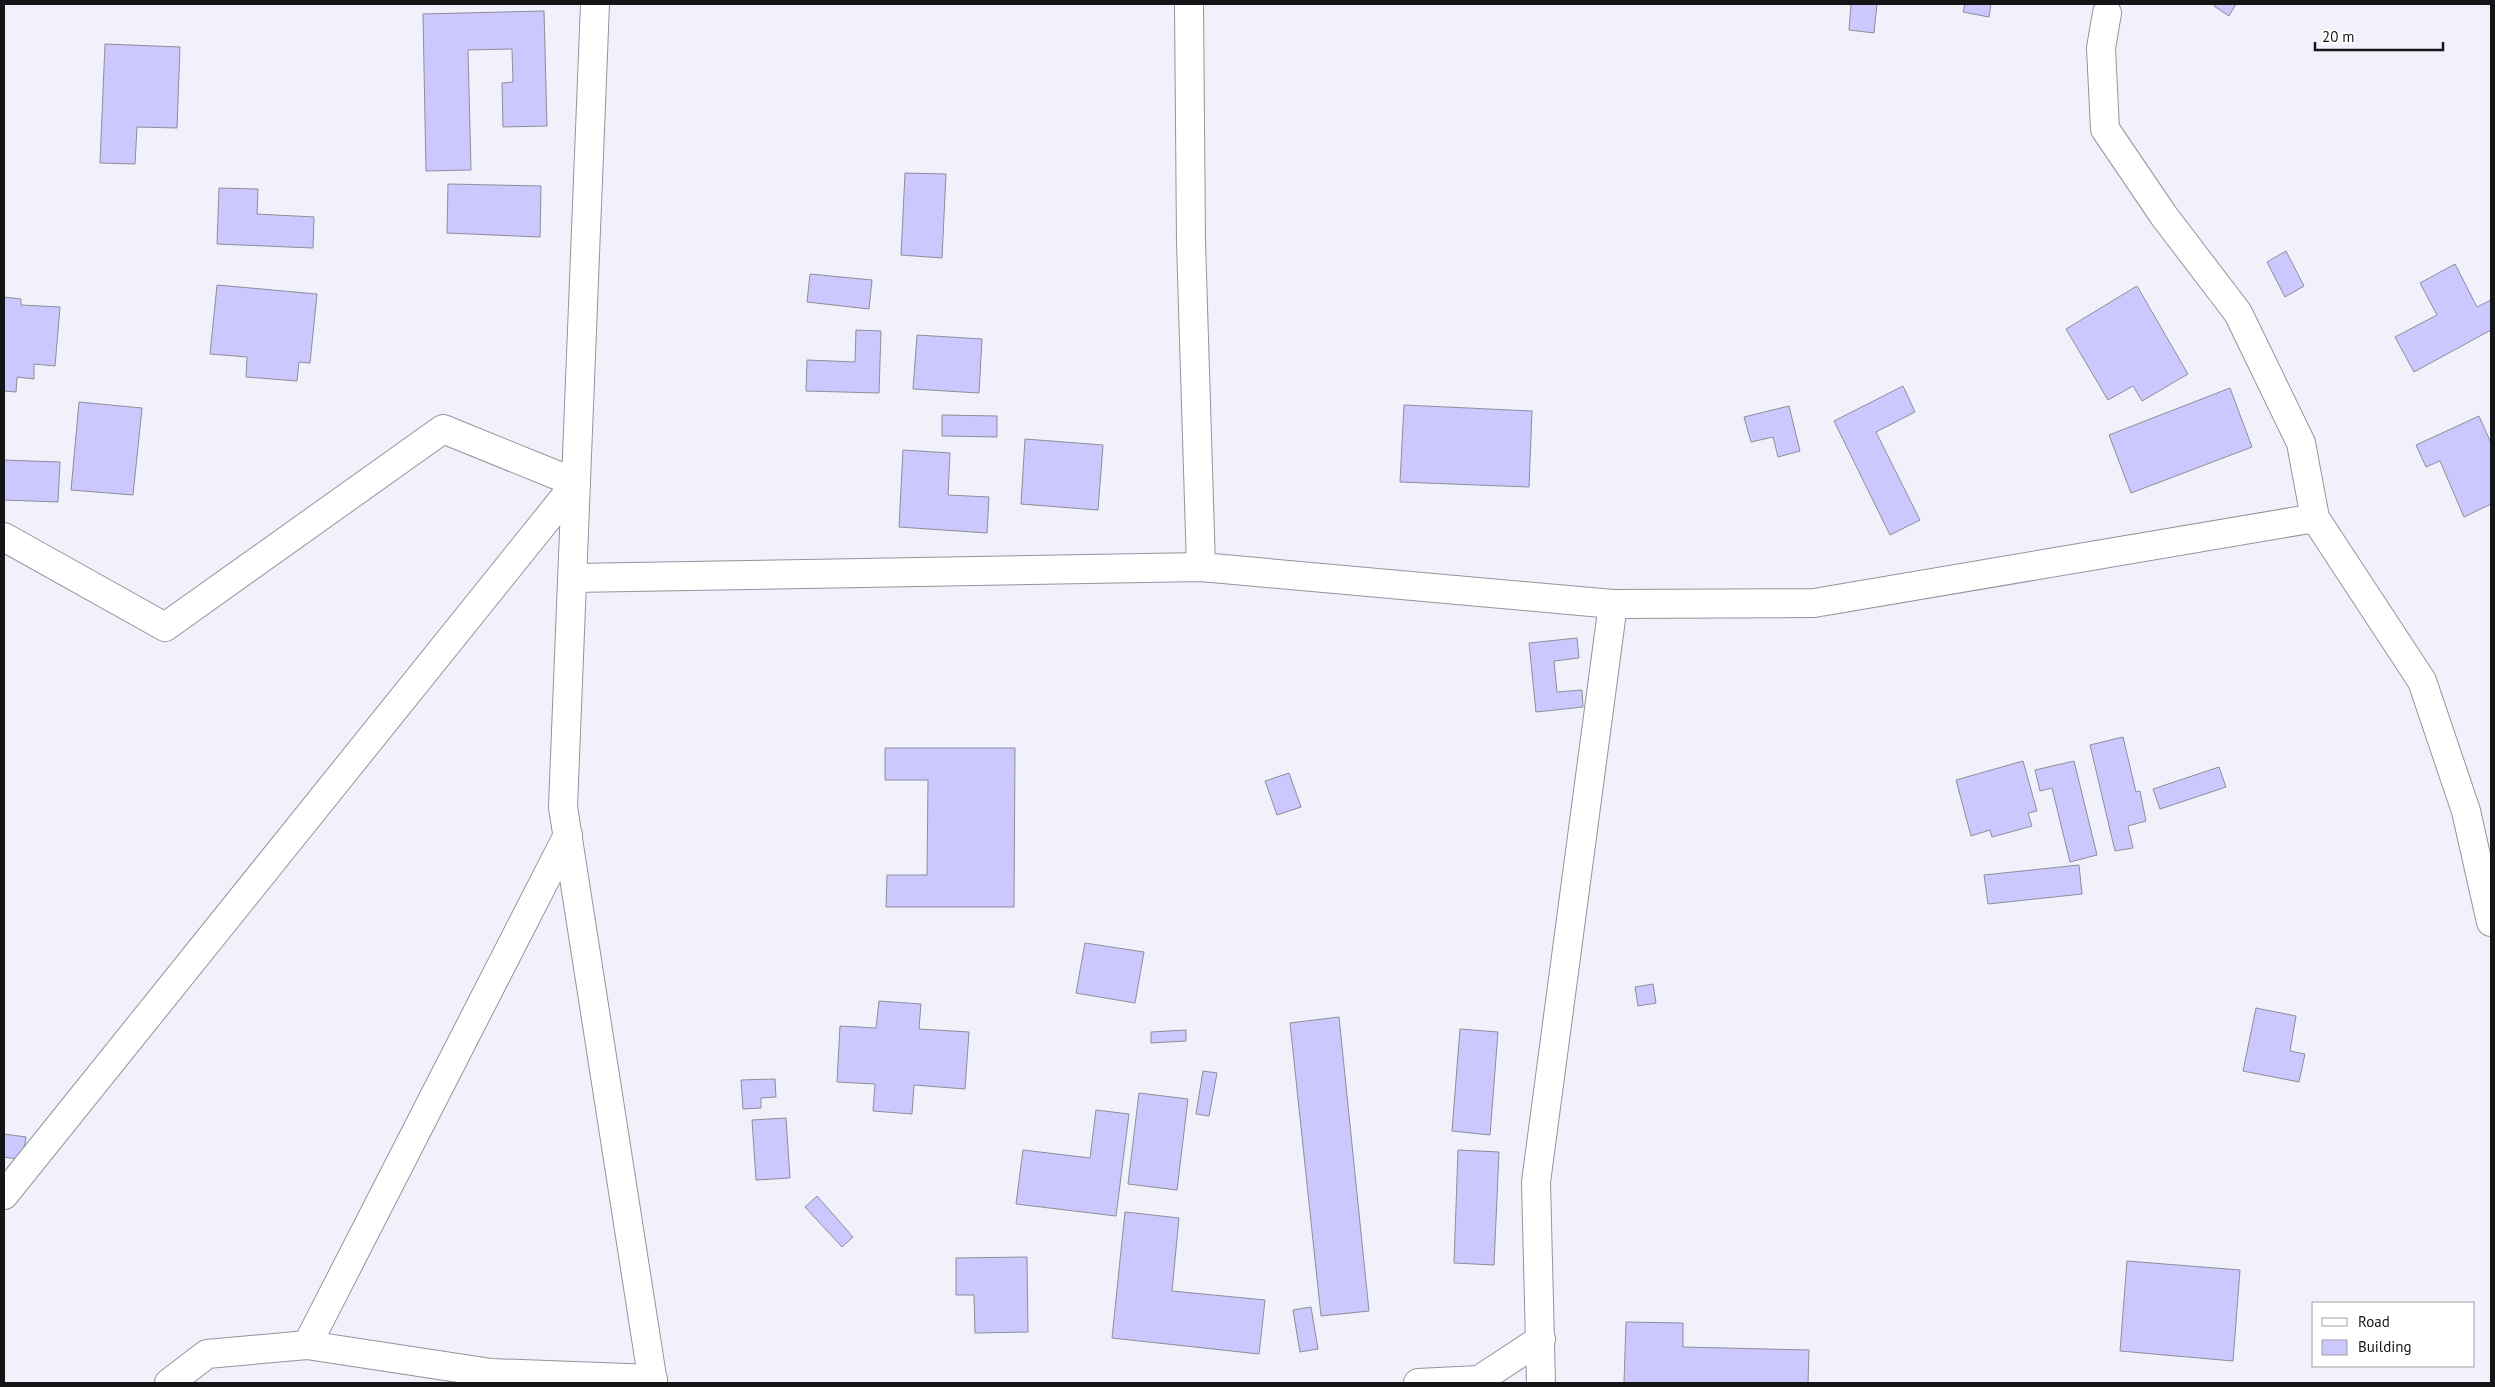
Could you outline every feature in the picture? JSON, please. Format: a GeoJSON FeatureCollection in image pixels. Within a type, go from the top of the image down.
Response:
{"type":"FeatureCollection","features":[{"type":"Feature","properties":{"kind":"street"},"geometry":{"type":"LineString","coordinates":[[169,1383],[206,1354],[307,1345],[490,1373],[653,1381],[564,807],[595,4]]}},
{"type":"Feature","properties":{"kind":"street"},"geometry":{"type":"LineString","coordinates":[[1189,4],[1191,242],[1201,568]]}},
{"type":"Feature","properties":{"kind":"street"},"geometry":{"type":"LineString","coordinates":[[2107,13],[2101,48],[2105,128],[2164,216],[2238,313],[2302,443],[2315,518],[2422,681],[2466,812],[2491,922]]}},
{"type":"Feature","properties":{"kind":"street"},"geometry":{"type":"LineString","coordinates":[[4,537],[165,627],[443,429],[576,483]]}},
{"type":"Feature","properties":{"kind":"street"},"geometry":{"type":"LineString","coordinates":[[4,1196],[576,483]]}},
{"type":"Feature","properties":{"kind":"street"},"geometry":{"type":"LineString","coordinates":[[573,578],[1201,568],[1613,604],[1814,603],[2315,518]]}},
{"type":"Feature","properties":{"kind":"street"},"geometry":{"type":"LineString","coordinates":[[1541,1383],[1536,1182],[1613,604]]}},
{"type":"Feature","properties":{"kind":"street"},"geometry":{"type":"LineString","coordinates":[[307,1345],[568,835]]}},
{"type":"Feature","properties":{"kind":"street"},"geometry":{"type":"LineString","coordinates":[[1418,1383],[1480,1380],[1541,1339]]}},
{"type":"Feature","properties":{"kind":"building"},"geometry":{"type":"Polygon","coordinates":[[[1851,4],[1877,4],[1874,33],[1849,30],[1851,4]]]}},
{"type":"Feature","properties":{"kind":"building"},"geometry":{"type":"Polygon","coordinates":[[[1965,4],[1991,4],[1989,17],[1963,12],[1965,4]]]}},
{"type":"Feature","properties":{"kind":"building"},"geometry":{"type":"Polygon","coordinates":[[[2215,4],[2236,4],[2229,16],[2214,6],[2215,4]]]}},
{"type":"Feature","properties":{"kind":"building"},"geometry":{"type":"Polygon","coordinates":[[[544,11],[547,126],[503,127],[502,83],[513,82],[512,49],[468,50],[471,170],[426,171],[423,14],[544,11]]]}},
{"type":"Feature","properties":{"kind":"building"},"geometry":{"type":"Polygon","coordinates":[[[105,44],[180,47],[177,128],[137,127],[135,164],[100,163],[105,44]]]}},
{"type":"Feature","properties":{"kind":"building"},"geometry":{"type":"Polygon","coordinates":[[[905,173],[946,174],[942,258],[901,255],[905,173]]]}},
{"type":"Feature","properties":{"kind":"building"},"geometry":{"type":"Polygon","coordinates":[[[448,184],[541,186],[540,237],[447,233],[448,184]]]}},
{"type":"Feature","properties":{"kind":"building"},"geometry":{"type":"Polygon","coordinates":[[[219,188],[258,189],[257,214],[314,217],[313,248],[217,244],[219,188]]]}},
{"type":"Feature","properties":{"kind":"building"},"geometry":{"type":"Polygon","coordinates":[[[2286,251],[2304,286],[2285,297],[2267,262],[2286,251]]]}},
{"type":"Feature","properties":{"kind":"building"},"geometry":{"type":"Polygon","coordinates":[[[2455,264],[2477,307],[2491,300],[2491,330],[2414,372],[2395,337],[2437,315],[2420,283],[2455,264]]]}},
{"type":"Feature","properties":{"kind":"building"},"geometry":{"type":"Polygon","coordinates":[[[810,274],[872,280],[869,309],[807,302],[810,274]]]}},
{"type":"Feature","properties":{"kind":"building"},"geometry":{"type":"Polygon","coordinates":[[[217,285],[317,294],[310,363],[299,362],[297,381],[246,377],[247,357],[210,354],[217,285]]]}},
{"type":"Feature","properties":{"kind":"building"},"geometry":{"type":"Polygon","coordinates":[[[2137,286],[2188,374],[2142,401],[2133,386],[2108,400],[2066,329],[2137,286]]]}},
{"type":"Feature","properties":{"kind":"building"},"geometry":{"type":"Polygon","coordinates":[[[4,297],[21,299],[21,305],[60,307],[55,366],[34,364],[34,379],[17,377],[16,392],[4,391],[4,297]]]}},
{"type":"Feature","properties":{"kind":"building"},"geometry":{"type":"Polygon","coordinates":[[[856,330],[881,331],[879,393],[806,391],[807,360],[855,362],[856,330]]]}},
{"type":"Feature","properties":{"kind":"building"},"geometry":{"type":"Polygon","coordinates":[[[917,335],[982,339],[979,393],[913,389],[917,335]]]}},
{"type":"Feature","properties":{"kind":"building"},"geometry":{"type":"Polygon","coordinates":[[[1903,386],[1915,412],[1876,432],[1920,520],[1890,535],[1834,421],[1903,386]]]}},
{"type":"Feature","properties":{"kind":"building"},"geometry":{"type":"Polygon","coordinates":[[[2230,388],[2252,447],[2131,493],[2109,435],[2230,388]]]}},
{"type":"Feature","properties":{"kind":"building"},"geometry":{"type":"Polygon","coordinates":[[[79,402],[142,408],[133,495],[71,490],[79,402]]]}},
{"type":"Feature","properties":{"kind":"building"},"geometry":{"type":"Polygon","coordinates":[[[1404,405],[1532,411],[1529,487],[1400,482],[1404,405]]]}},
{"type":"Feature","properties":{"kind":"building"},"geometry":{"type":"Polygon","coordinates":[[[1789,406],[1800,451],[1778,457],[1773,437],[1751,442],[1744,417],[1789,406]]]}},
{"type":"Feature","properties":{"kind":"building"},"geometry":{"type":"Polygon","coordinates":[[[942,415],[997,416],[997,437],[942,436],[942,415]]]}},
{"type":"Feature","properties":{"kind":"building"},"geometry":{"type":"Polygon","coordinates":[[[2479,416],[2491,443],[2491,504],[2464,517],[2440,461],[2426,467],[2416,445],[2479,416]]]}},
{"type":"Feature","properties":{"kind":"building"},"geometry":{"type":"Polygon","coordinates":[[[1025,439],[1103,445],[1098,510],[1021,504],[1025,439]]]}},
{"type":"Feature","properties":{"kind":"building"},"geometry":{"type":"Polygon","coordinates":[[[903,450],[950,453],[948,495],[989,497],[987,533],[899,527],[903,450]]]}},
{"type":"Feature","properties":{"kind":"building"},"geometry":{"type":"Polygon","coordinates":[[[4,460],[60,462],[58,502],[4,500],[4,460]]]}},
{"type":"Feature","properties":{"kind":"building"},"geometry":{"type":"Polygon","coordinates":[[[1577,638],[1579,658],[1554,661],[1557,692],[1582,690],[1583,707],[1536,712],[1529,643],[1577,638]]]}},
{"type":"Feature","properties":{"kind":"building"},"geometry":{"type":"Polygon","coordinates":[[[2123,737],[2136,792],[2140,791],[2146,821],[2128,826],[2133,848],[2115,851],[2090,745],[2123,737]]]}},
{"type":"Feature","properties":{"kind":"building"},"geometry":{"type":"Polygon","coordinates":[[[885,748],[1015,748],[1014,907],[886,907],[887,875],[927,875],[928,780],[885,780],[885,748]]]}},
{"type":"Feature","properties":{"kind":"building"},"geometry":{"type":"Polygon","coordinates":[[[2023,761],[2037,811],[2028,813],[2032,826],[1992,837],[1990,830],[1971,836],[1956,780],[2023,761]]]}},
{"type":"Feature","properties":{"kind":"building"},"geometry":{"type":"Polygon","coordinates":[[[2074,761],[2097,855],[2070,862],[2052,788],[2040,791],[2035,770],[2074,761]]]}},
{"type":"Feature","properties":{"kind":"building"},"geometry":{"type":"Polygon","coordinates":[[[2219,767],[2226,787],[2160,809],[2153,789],[2219,767]]]}},
{"type":"Feature","properties":{"kind":"building"},"geometry":{"type":"Polygon","coordinates":[[[1289,773],[1301,807],[1277,815],[1265,781],[1289,773]]]}},
{"type":"Feature","properties":{"kind":"building"},"geometry":{"type":"Polygon","coordinates":[[[2079,865],[2082,894],[1988,904],[1984,875],[2079,865]]]}},
{"type":"Feature","properties":{"kind":"building"},"geometry":{"type":"Polygon","coordinates":[[[1085,943],[1144,952],[1135,1003],[1076,993],[1085,943]]]}},
{"type":"Feature","properties":{"kind":"building"},"geometry":{"type":"Polygon","coordinates":[[[1653,984],[1656,1003],[1638,1006],[1635,987],[1653,984]]]}},
{"type":"Feature","properties":{"kind":"building"},"geometry":{"type":"Polygon","coordinates":[[[879,1001],[921,1004],[919,1029],[969,1032],[965,1089],[914,1085],[912,1114],[873,1111],[875,1084],[837,1082],[840,1026],[876,1028],[879,1001]]]}},
{"type":"Feature","properties":{"kind":"building"},"geometry":{"type":"Polygon","coordinates":[[[2256,1008],[2296,1016],[2290,1051],[2305,1054],[2299,1082],[2243,1071],[2256,1008]]]}},
{"type":"Feature","properties":{"kind":"building"},"geometry":{"type":"Polygon","coordinates":[[[1339,1017],[1369,1311],[1321,1316],[1290,1023],[1339,1017]]]}},
{"type":"Feature","properties":{"kind":"building"},"geometry":{"type":"Polygon","coordinates":[[[1460,1029],[1498,1032],[1490,1135],[1452,1131],[1460,1029]]]}},
{"type":"Feature","properties":{"kind":"building"},"geometry":{"type":"Polygon","coordinates":[[[1186,1030],[1186,1041],[1151,1043],[1151,1032],[1186,1030]]]}},
{"type":"Feature","properties":{"kind":"building"},"geometry":{"type":"Polygon","coordinates":[[[1203,1071],[1217,1073],[1209,1116],[1196,1114],[1203,1071]]]}},
{"type":"Feature","properties":{"kind":"building"},"geometry":{"type":"Polygon","coordinates":[[[775,1079],[776,1097],[761,1098],[761,1108],[743,1109],[741,1080],[775,1079]]]}},
{"type":"Feature","properties":{"kind":"building"},"geometry":{"type":"Polygon","coordinates":[[[1139,1093],[1188,1099],[1177,1190],[1128,1184],[1139,1093]]]}},
{"type":"Feature","properties":{"kind":"building"},"geometry":{"type":"Polygon","coordinates":[[[1096,1110],[1129,1114],[1116,1216],[1016,1204],[1023,1150],[1090,1158],[1096,1110]]]}},
{"type":"Feature","properties":{"kind":"building"},"geometry":{"type":"Polygon","coordinates":[[[786,1118],[790,1178],[756,1180],[752,1120],[786,1118]]]}},
{"type":"Feature","properties":{"kind":"building"},"geometry":{"type":"Polygon","coordinates":[[[4,1134],[26,1137],[22,1160],[4,1157],[4,1134]]]}},
{"type":"Feature","properties":{"kind":"building"},"geometry":{"type":"Polygon","coordinates":[[[1458,1150],[1499,1152],[1494,1265],[1454,1263],[1458,1150]]]}},
{"type":"Feature","properties":{"kind":"building"},"geometry":{"type":"Polygon","coordinates":[[[817,1196],[853,1237],[842,1247],[805,1207],[817,1196]]]}},
{"type":"Feature","properties":{"kind":"building"},"geometry":{"type":"Polygon","coordinates":[[[1125,1212],[1179,1218],[1172,1291],[1265,1300],[1259,1354],[1112,1338],[1125,1212]]]}},
{"type":"Feature","properties":{"kind":"building"},"geometry":{"type":"Polygon","coordinates":[[[1027,1257],[1028,1332],[975,1333],[974,1295],[956,1295],[956,1258],[1027,1257]]]}},
{"type":"Feature","properties":{"kind":"building"},"geometry":{"type":"Polygon","coordinates":[[[2127,1261],[2240,1270],[2233,1361],[2120,1351],[2127,1261]]]}},
{"type":"Feature","properties":{"kind":"building"},"geometry":{"type":"Polygon","coordinates":[[[1311,1307],[1318,1349],[1300,1352],[1293,1310],[1311,1307]]]}},
{"type":"Feature","properties":{"kind":"building"},"geometry":{"type":"Polygon","coordinates":[[[1626,1322],[1683,1323],[1683,1347],[1809,1350],[1808,1383],[1624,1383],[1626,1322]]]}}]}
